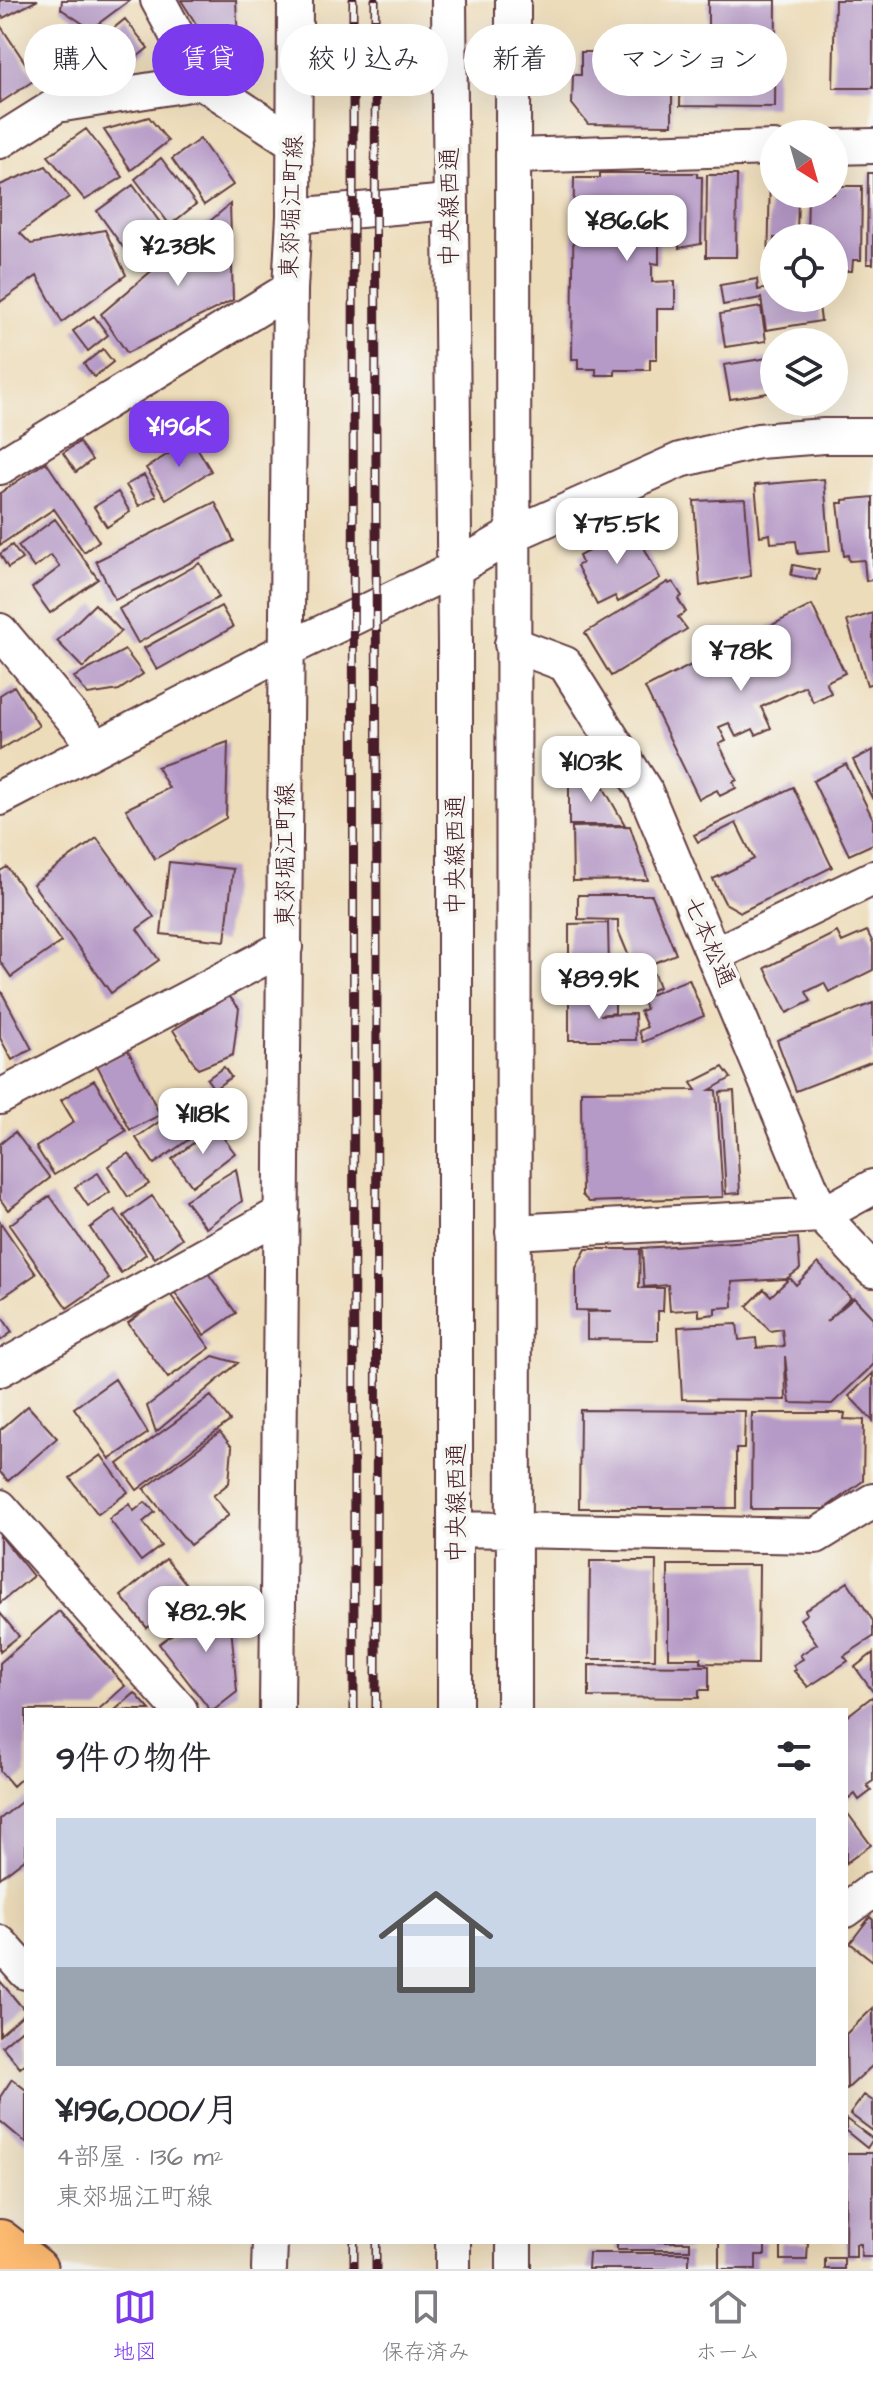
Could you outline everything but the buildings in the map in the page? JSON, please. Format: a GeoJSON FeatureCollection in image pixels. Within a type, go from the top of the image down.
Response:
{"type":"FeatureCollection","features":[{"type":"Feature","properties":{"kind":"main road"},"geometry":{"type":"LineString","coordinates":[[0,2241],[36,2269]]}},
{"type":"Feature","properties":{"kind":"street"},"geometry":{"type":"LineString","coordinates":[[158,0],[171,24]]}},
{"type":"Feature","properties":{"kind":"street","name":"東郊堀江町線"},"geometry":{"type":"LineString","coordinates":[[277,1708],[295,0]]}},
{"type":"Feature","properties":{"kind":"street","name":"中央線西通"},"geometry":{"type":"LineString","coordinates":[[449,0],[454,569],[455,1708]]}},
{"type":"Feature","properties":{"kind":"street"},"geometry":{"type":"LineString","coordinates":[[513,0],[514,1708]]}},
{"type":"Feature","properties":{"kind":"street"},"geometry":{"type":"LineString","coordinates":[[0,141],[57,105],[152,90]]}},
{"type":"Feature","properties":{"kind":"street"},"geometry":{"type":"LineString","coordinates":[[223,96],[295,143]]}},
{"type":"Feature","properties":{"kind":"street"},"geometry":{"type":"LineString","coordinates":[[848,147],[873,146]]}},
{"type":"Feature","properties":{"kind":"street"},"geometry":{"type":"LineString","coordinates":[[513,156],[760,148]]}},
{"type":"Feature","properties":{"kind":"street"},"geometry":{"type":"LineString","coordinates":[[294,216],[449,202]]}},
{"type":"Feature","properties":{"kind":"street"},"geometry":{"type":"LineString","coordinates":[[0,467],[290,289]]}},
{"type":"Feature","properties":{"kind":"street"},"geometry":{"type":"LineString","coordinates":[[0,798],[288,649],[454,569],[512,535],[680,460],[758,441],[873,436]]}},
{"type":"Feature","properties":{"kind":"street"},"geometry":{"type":"LineString","coordinates":[[0,631],[97,747]]}},
{"type":"Feature","properties":{"kind":"street","name":"七本松通"},"geometry":{"type":"LineString","coordinates":[[512,644],[565,664],[645,791],[822,1215],[873,1270]]}},
{"type":"Feature","properties":{"kind":"street"},"geometry":{"type":"LineString","coordinates":[[714,955],[873,878]]}},
{"type":"Feature","properties":{"kind":"street"},"geometry":{"type":"LineString","coordinates":[[0,1097],[285,947]]}},
{"type":"Feature","properties":{"kind":"street"},"geometry":{"type":"LineString","coordinates":[[513,1232],[822,1215],[873,1187]]}},
{"type":"Feature","properties":{"kind":"street"},"geometry":{"type":"LineString","coordinates":[[0,1369],[282,1213]]}},
{"type":"Feature","properties":{"kind":"street"},"geometry":{"type":"LineString","coordinates":[[457,1529],[816,1536],[873,1501]]}},
{"type":"Feature","properties":{"kind":"street"},"geometry":{"type":"LineString","coordinates":[[0,1507],[178,1708]]}},
{"type":"Feature","properties":{"kind":"street"},"geometry":{"type":"LineString","coordinates":[[848,1909],[873,1890]]}},
{"type":"Feature","properties":{"kind":"street"},"geometry":{"type":"LineString","coordinates":[[0,1943],[24,1970]]}},
{"type":"Feature","properties":{"kind":"street"},"geometry":{"type":"LineString","coordinates":[[269,2269],[270,2244]]}},
{"type":"Feature","properties":{"kind":"street"},"geometry":{"type":"LineString","coordinates":[[453,2244],[453,2269]]}},
{"type":"Feature","properties":{"kind":"street"},"geometry":{"type":"LineString","coordinates":[[514,2244],[514,2269]]}},
{"type":"Feature","properties":{"kind":"railway"},"geometry":{"type":"LineString","coordinates":[[353,0],[354,1708]]}},
{"type":"Feature","properties":{"kind":"railway"},"geometry":{"type":"LineString","coordinates":[[375,0],[376,1708]]}},
{"type":"Feature","properties":{"kind":"railway"},"geometry":{"type":"LineString","coordinates":[[354,2244],[354,2269]]}},
{"type":"Feature","properties":{"kind":"railway"},"geometry":{"type":"LineString","coordinates":[[376,2244],[376,2269]]}}]}
